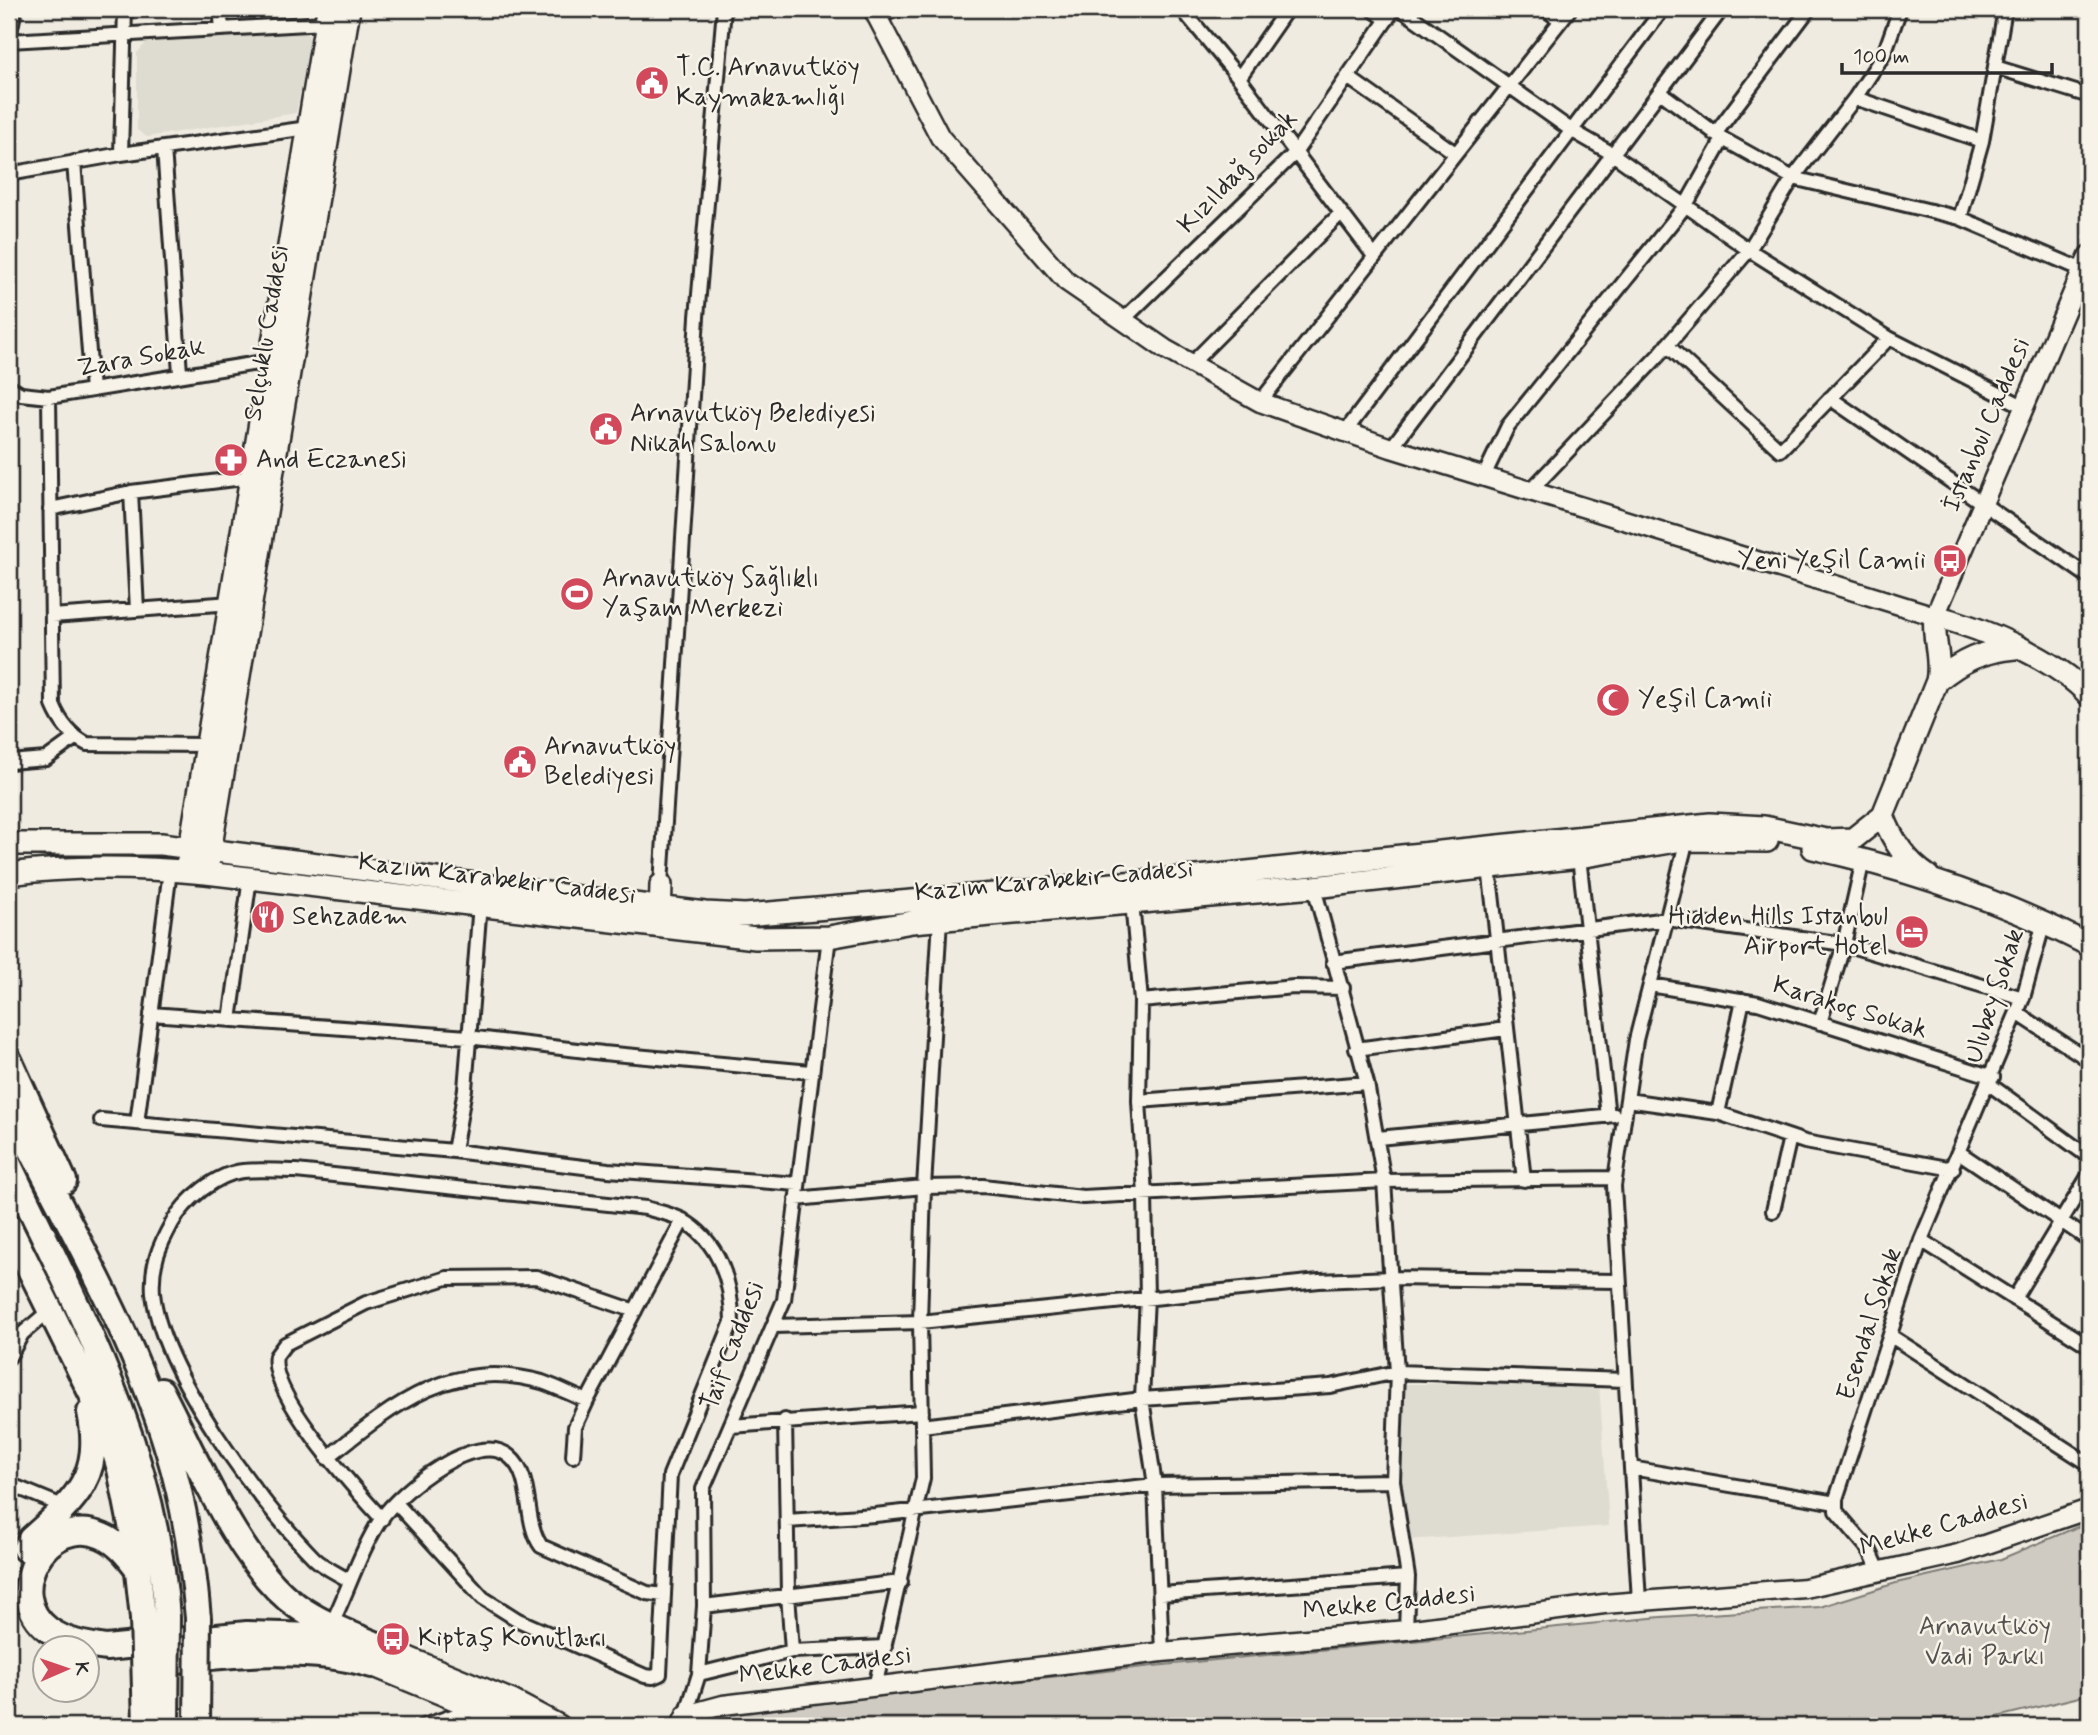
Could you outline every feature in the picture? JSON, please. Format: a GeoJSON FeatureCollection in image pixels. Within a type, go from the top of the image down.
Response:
{"type":"FeatureCollection","features":[{"type":"Feature","properties":{"kind":"highway"},"geometry":{"type":"LineString","coordinates":[[9,1059],[75,1205],[100,1287]]}},
{"type":"Feature","properties":{"kind":"highway"},"geometry":{"type":"LineString","coordinates":[[9,1105],[128,1345],[168,1450],[187,1528],[198,1618],[197,1726]]}},
{"type":"Feature","properties":{"kind":"highway"},"geometry":{"type":"LineString","coordinates":[[9,1165],[104,1362],[124,1413],[150,1497],[163,1562],[155,1618],[146,1726]]}},
{"type":"Feature","properties":{"kind":"highway"},"geometry":{"type":"LineString","coordinates":[[9,1227],[106,1423],[120,1469],[138,1569],[155,1618],[166,1726]]}},
{"type":"Feature","properties":{"kind":"highway"},"geometry":{"type":"LineString","coordinates":[[128,1345],[159,1388],[248,1554],[267,1581],[297,1606],[341,1631],[375,1656]]}},
{"type":"Feature","properties":{"kind":"highway"},"geometry":{"type":"LineString","coordinates":[[34,1634],[15,1609],[11,1592],[14,1569],[31,1539],[84,1486],[91,1467],[94,1443],[84,1380]]}},
{"type":"Feature","properties":{"kind":"highway"},"geometry":{"type":"LineString","coordinates":[[138,1569],[126,1553],[101,1535],[71,1535],[56,1539],[38,1552],[28,1575],[27,1596],[36,1616],[48,1629],[83,1644],[106,1648],[247,1634],[341,1631]]}},
{"type":"Feature","properties":{"kind":"highway"},"geometry":{"type":"LineString","coordinates":[[102,1662],[132,1664],[234,1654],[351,1659],[375,1656]]}},
{"type":"Feature","properties":{"kind":"main road","name":"Selçuklu Caddesi"},"geometry":{"type":"LineString","coordinates":[[200,849],[208,745],[251,477],[267,443],[270,361],[318,128],[349,9]]}},
{"type":"Feature","properties":{"kind":"main road","name":"Selçuklu Caddesi"},"geometry":{"type":"LineString","coordinates":[[187,872],[200,849],[267,443],[318,128],[327,16]]}},
{"type":"Feature","properties":{"kind":"main road"},"geometry":{"type":"LineString","coordinates":[[1939,883],[1917,869],[1892,839],[1883,814],[1937,681],[1939,670],[1933,631],[1935,617],[1961,623],[2057,669],[2089,695]]}},
{"type":"Feature","properties":{"kind":"main road"},"geometry":{"type":"LineString","coordinates":[[1937,681],[1958,663],[1973,656],[2015,648]]}},
{"type":"Feature","properties":{"kind":"main road","name":"Kazım Karabekir Caddesi"},"geometry":{"type":"LineString","coordinates":[[9,874],[46,869],[187,872],[480,904],[654,914],[781,914],[1208,876],[1710,824],[1764,827],[1826,840],[1853,839],[1883,814]]}},
{"type":"Feature","properties":{"kind":"main road","name":"Kazım Karabekir Caddesi"},"geometry":{"type":"LineString","coordinates":[[9,844],[135,842],[200,849],[654,914],[756,938],[829,937],[940,919],[1314,887],[1579,857],[1687,839],[1759,840],[1805,846],[1939,883],[2044,922],[2089,945]]}},
{"type":"Feature","properties":{"kind":"main road"},"geometry":{"type":"LineString","coordinates":[[654,914],[661,885]]}},
{"type":"Feature","properties":{"kind":"main road"},"geometry":{"type":"LineString","coordinates":[[375,1656],[520,1726]]}},
{"type":"Feature","properties":{"kind":"main road"},"geometry":{"type":"LineString","coordinates":[[375,1656],[512,1701],[559,1726]]}},
{"type":"Feature","properties":{"kind":"street"},"geometry":{"type":"LineString","coordinates":[[15,9],[9,39],[222,28],[327,16]]}},
{"type":"Feature","properties":{"kind":"street"},"geometry":{"type":"LineString","coordinates":[[121,154],[125,9]]}},
{"type":"Feature","properties":{"kind":"street"},"geometry":{"type":"LineString","coordinates":[[220,9],[222,28]]}},
{"type":"Feature","properties":{"kind":"street"},"geometry":{"type":"LineString","coordinates":[[661,885],[697,317],[724,9]]}},
{"type":"Feature","properties":{"kind":"street"},"geometry":{"type":"LineString","coordinates":[[898,9],[875,13],[940,137],[1066,281],[1191,364],[1260,402],[1391,448],[1935,617]]}},
{"type":"Feature","properties":{"kind":"street"},"geometry":{"type":"LineString","coordinates":[[1182,9],[1239,78],[1374,256]]}},
{"type":"Feature","properties":{"kind":"street"},"geometry":{"type":"LineString","coordinates":[[1239,78],[1287,9]]}},
{"type":"Feature","properties":{"kind":"street"},"geometry":{"type":"LineString","coordinates":[[1372,9],[1387,20]]}},
{"type":"Feature","properties":{"kind":"street","name":"Kızıldağ sokak"},"geometry":{"type":"LineString","coordinates":[[1123,320],[1295,153],[1394,9]]}},
{"type":"Feature","properties":{"kind":"street"},"geometry":{"type":"LineString","coordinates":[[1401,9],[1571,130],[1611,153],[1749,250],[1889,338],[2025,407]]}},
{"type":"Feature","properties":{"kind":"street"},"geometry":{"type":"LineString","coordinates":[[1545,9],[1560,20]]}},
{"type":"Feature","properties":{"kind":"street"},"geometry":{"type":"LineString","coordinates":[[1260,402],[1570,9]]}},
{"type":"Feature","properties":{"kind":"street"},"geometry":{"type":"LineString","coordinates":[[1345,432],[1663,9]]}},
{"type":"Feature","properties":{"kind":"street"},"geometry":{"type":"LineString","coordinates":[[1391,448],[1722,9]]}},
{"type":"Feature","properties":{"kind":"street"},"geometry":{"type":"LineString","coordinates":[[1484,476],[1508,425],[1686,205],[1719,136],[1808,9]]}},
{"type":"Feature","properties":{"kind":"street"},"geometry":{"type":"LineString","coordinates":[[1531,490],[1667,345],[1749,250],[1793,178],[1855,98],[1884,54],[1900,9]]}},
{"type":"Feature","properties":{"kind":"street"},"geometry":{"type":"LineString","coordinates":[[1960,218],[1982,141],[2005,9]]}},
{"type":"Feature","properties":{"kind":"street"},"geometry":{"type":"LineString","coordinates":[[1995,67],[2089,96]]}},
{"type":"Feature","properties":{"kind":"street"},"geometry":{"type":"LineString","coordinates":[[1349,78],[1455,153]]}},
{"type":"Feature","properties":{"kind":"street"},"geometry":{"type":"LineString","coordinates":[[1660,92],[1719,136],[1793,178],[1960,218],[2086,262]]}},
{"type":"Feature","properties":{"kind":"street"},"geometry":{"type":"LineString","coordinates":[[1855,98],[1982,141]]}},
{"type":"Feature","properties":{"kind":"street"},"geometry":{"type":"LineString","coordinates":[[9,174],[121,154],[318,128]]}},
{"type":"Feature","properties":{"kind":"street"},"geometry":{"type":"LineString","coordinates":[[164,148],[180,373]]}},
{"type":"Feature","properties":{"kind":"street"},"geometry":{"type":"LineString","coordinates":[[74,162],[92,390]]}},
{"type":"Feature","properties":{"kind":"street"},"geometry":{"type":"LineString","coordinates":[[1191,364],[1341,213]]}},
{"type":"Feature","properties":{"kind":"street","name":"İstanbul Caddesi"},"geometry":{"type":"LineString","coordinates":[[1935,617],[2086,262]]}},
{"type":"Feature","properties":{"kind":"street"},"geometry":{"type":"LineString","coordinates":[[1667,345],[1780,450],[1889,338]]}},
{"type":"Feature","properties":{"kind":"street","name":"Zara Sokak"},"geometry":{"type":"LineString","coordinates":[[9,387],[21,394],[48,397],[180,373],[270,361]]}},
{"type":"Feature","properties":{"kind":"street"},"geometry":{"type":"LineString","coordinates":[[48,397],[54,705],[58,716],[75,738],[87,744],[208,745]]}},
{"type":"Feature","properties":{"kind":"street"},"geometry":{"type":"LineString","coordinates":[[1830,398],[2089,577]]}},
{"type":"Feature","properties":{"kind":"street"},"geometry":{"type":"LineString","coordinates":[[50,509],[131,492],[251,477]]}},
{"type":"Feature","properties":{"kind":"street"},"geometry":{"type":"LineString","coordinates":[[131,492],[137,610]]}},
{"type":"Feature","properties":{"kind":"street"},"geometry":{"type":"LineString","coordinates":[[52,616],[232,603]]}},
{"type":"Feature","properties":{"kind":"street"},"geometry":{"type":"LineString","coordinates":[[9,762],[46,759],[75,738]]}},
{"type":"Feature","properties":{"kind":"street"},"geometry":{"type":"LineString","coordinates":[[1639,1601],[1615,1178],[1636,1040],[1687,839]]}},
{"type":"Feature","properties":{"kind":"street"},"geometry":{"type":"LineString","coordinates":[[1579,857],[1608,1116]]}},
{"type":"Feature","properties":{"kind":"street"},"geometry":{"type":"LineString","coordinates":[[1820,1023],[1844,944],[1863,860]]}},
{"type":"Feature","properties":{"kind":"street"},"geometry":{"type":"LineString","coordinates":[[1489,867],[1524,1180]]}},
{"type":"Feature","properties":{"kind":"street"},"geometry":{"type":"LineString","coordinates":[[137,1123],[151,1014],[187,872]]}},
{"type":"Feature","properties":{"kind":"street"},"geometry":{"type":"LineString","coordinates":[[230,1020],[250,878]]}},
{"type":"Feature","properties":{"kind":"street"},"geometry":{"type":"LineString","coordinates":[[1314,887],[1367,1083],[1384,1181],[1397,1372],[1393,1480],[1408,1577],[1406,1630]]}},
{"type":"Feature","properties":{"kind":"street"},"geometry":{"type":"LineString","coordinates":[[1132,902],[1141,1001],[1139,1101],[1145,1195],[1147,1297],[1142,1399],[1155,1485],[1162,1652]]}},
{"type":"Feature","properties":{"kind":"street"},"geometry":{"type":"LineString","coordinates":[[454,1151],[465,1089],[480,904]]}},
{"type":"Feature","properties":{"kind":"street"},"geometry":{"type":"LineString","coordinates":[[875,1687],[923,1478],[920,1322],[923,1187],[940,919]]}},
{"type":"Feature","properties":{"kind":"street"},"geometry":{"type":"LineString","coordinates":[[1333,962],[1667,919],[1844,944],[2023,998]]}},
{"type":"Feature","properties":{"kind":"street","name":"Ulubey Sokak"},"geometry":{"type":"LineString","coordinates":[[1991,1080],[2023,998],[2044,922]]}},
{"type":"Feature","properties":{"kind":"street","name":"Taif Caddesi"},"geometry":{"type":"LineString","coordinates":[[684,1721],[699,1674],[704,1606],[703,1489],[784,1300],[829,937]]}},
{"type":"Feature","properties":{"kind":"street","name":"Karakoç Sokak"},"geometry":{"type":"LineString","coordinates":[[1650,985],[1743,1000],[1991,1080],[2089,1157]]}},
{"type":"Feature","properties":{"kind":"street"},"geometry":{"type":"LineString","coordinates":[[1141,1001],[1294,987],[1342,988]]}},
{"type":"Feature","properties":{"kind":"street"},"geometry":{"type":"LineString","coordinates":[[1718,1113],[1743,1000]]}},
{"type":"Feature","properties":{"kind":"street"},"geometry":{"type":"LineString","coordinates":[[2017,1013],[2089,1060]]}},
{"type":"Feature","properties":{"kind":"street"},"geometry":{"type":"LineString","coordinates":[[151,1014],[468,1037],[604,1054],[811,1072]]}},
{"type":"Feature","properties":{"kind":"street"},"geometry":{"type":"LineString","coordinates":[[1356,1049],[1506,1029]]}},
{"type":"Feature","properties":{"kind":"street","name":"Esendal Sokak"},"geometry":{"type":"LineString","coordinates":[[1836,1503],[1921,1240],[1991,1080]]}},
{"type":"Feature","properties":{"kind":"street"},"geometry":{"type":"LineString","coordinates":[[1139,1101],[1367,1083]]}},
{"type":"Feature","properties":{"kind":"street"},"geometry":{"type":"LineString","coordinates":[[1627,1100],[1718,1113],[1790,1137],[1953,1169]]}},
{"type":"Feature","properties":{"kind":"street"},"geometry":{"type":"LineString","coordinates":[[1378,1138],[1625,1114]]}},
{"type":"Feature","properties":{"kind":"street"},"geometry":{"type":"LineString","coordinates":[[102,1119],[454,1151],[608,1170],[798,1184]]}},
{"type":"Feature","properties":{"kind":"street"},"geometry":{"type":"LineString","coordinates":[[1773,1211],[1790,1137]]}},
{"type":"Feature","properties":{"kind":"street"},"geometry":{"type":"LineString","coordinates":[[1960,1153],[2089,1240]]}},
{"type":"Feature","properties":{"kind":"street"},"geometry":{"type":"LineString","coordinates":[[350,1581],[316,1560],[252,1484],[206,1422],[167,1343],[153,1294],[155,1252],[180,1208],[209,1185],[241,1171],[296,1171],[646,1208],[683,1220],[710,1244],[724,1269],[732,1297],[732,1322],[670,1475],[663,1666],[660,1674],[649,1677],[518,1620],[483,1598],[396,1503]]}},
{"type":"Feature","properties":{"kind":"street"},"geometry":{"type":"LineString","coordinates":[[2014,1299],[2089,1175]]}},
{"type":"Feature","properties":{"kind":"street"},"geometry":{"type":"LineString","coordinates":[[796,1199],[923,1187],[983,1186],[1083,1196],[1384,1181],[1615,1178]]}},
{"type":"Feature","properties":{"kind":"street"},"geometry":{"type":"LineString","coordinates":[[573,1456],[575,1427],[587,1401],[683,1220]]}},
{"type":"Feature","properties":{"kind":"street"},"geometry":{"type":"LineString","coordinates":[[1921,1240],[2089,1346]]}},
{"type":"Feature","properties":{"kind":"street"},"geometry":{"type":"LineString","coordinates":[[382,1519],[327,1458],[278,1379],[276,1356],[285,1344],[366,1303],[447,1278],[536,1277],[635,1311]]}},
{"type":"Feature","properties":{"kind":"street"},"geometry":{"type":"LineString","coordinates":[[774,1326],[920,1322],[1319,1281],[1391,1278],[1619,1281]]}},
{"type":"Feature","properties":{"kind":"street"},"geometry":{"type":"LineString","coordinates":[[9,1357],[22,1334],[50,1310]]}},
{"type":"Feature","properties":{"kind":"street"},"geometry":{"type":"LineString","coordinates":[[1891,1336],[2089,1464]]}},
{"type":"Feature","properties":{"kind":"street"},"geometry":{"type":"LineString","coordinates":[[922,1426],[1142,1399],[1330,1386],[1397,1372],[1625,1380]]}},
{"type":"Feature","properties":{"kind":"street"},"geometry":{"type":"LineString","coordinates":[[327,1458],[384,1413],[443,1381],[508,1377],[541,1382],[587,1401]]}},
{"type":"Feature","properties":{"kind":"street"},"geometry":{"type":"LineString","coordinates":[[731,1426],[922,1412]]}},
{"type":"Feature","properties":{"kind":"street"},"geometry":{"type":"LineString","coordinates":[[785,1420],[788,1594],[792,1651]]}},
{"type":"Feature","properties":{"kind":"street"},"geometry":{"type":"LineString","coordinates":[[341,1631],[350,1581],[382,1519],[409,1489],[453,1460],[480,1449],[500,1450],[509,1455],[521,1471],[533,1530],[541,1546],[647,1593],[664,1595]]}},
{"type":"Feature","properties":{"kind":"street"},"geometry":{"type":"LineString","coordinates":[[1631,1468],[1836,1503],[1836,1511],[1870,1551],[1880,1573]]}},
{"type":"Feature","properties":{"kind":"street"},"geometry":{"type":"LineString","coordinates":[[787,1521],[875,1515],[915,1508],[1155,1485],[1393,1480]]}},
{"type":"Feature","properties":{"kind":"street"},"geometry":{"type":"LineString","coordinates":[[9,1484],[65,1507]]}},
{"type":"Feature","properties":{"kind":"street","name":"Mekke Caddesi"},"geometry":{"type":"LineString","coordinates":[[684,1721],[723,1705],[1162,1652],[1406,1630],[1639,1601],[1805,1588],[1958,1554],[2089,1508]]}},
{"type":"Feature","properties":{"kind":"street"},"geometry":{"type":"LineString","coordinates":[[1160,1594],[1408,1577]]}},
{"type":"Feature","properties":{"kind":"street"},"geometry":{"type":"LineString","coordinates":[[704,1606],[788,1594],[901,1583]]}},
{"type":"Feature","properties":{"kind":"street"},"geometry":{"type":"LineString","coordinates":[[699,1674],[792,1651],[885,1647]]}},
{"type":"Feature","properties":{"kind":"street"},"geometry":{"type":"LineString","coordinates":[[423,1726],[479,1707]]}},
{"type":"Feature","properties":{"kind":"shaded area"},"geometry":{"type":"Polygon","coordinates":[[[304,30],[311,38],[296,113],[147,137],[137,130],[137,53],[146,43],[304,30]]]}},
{"type":"Feature","properties":{"kind":"shaded area"},"geometry":{"type":"Polygon","coordinates":[[[1393,1384],[1599,1384],[1609,1526],[1406,1540],[1393,1384]]]}},
{"type":"Feature","properties":{"kind":"green space","name":"Arnavutköy Vadi Parkı"},"geometry":{"type":"Polygon","coordinates":[[[2089,1522],[2089,1689],[2079,1697],[1989,1719],[1945,1718],[1818,1726],[698,1726],[750,1709],[1153,1666],[1661,1617],[1820,1607],[1896,1583],[2001,1559],[2089,1522]]]}},
{"type":"Feature","properties":{"kind":"place","name":"T.C. Arnavutköy Kaymakamlığı"},"geometry":{"type":"Point","coordinates":[652,83]}},
{"type":"Feature","properties":{"kind":"place","name":"Arnavutköy Belediyesi Nikah Salonu"},"geometry":{"type":"Point","coordinates":[606,429]}},
{"type":"Feature","properties":{"kind":"place","name":"And Eczanesi"},"geometry":{"type":"Point","coordinates":[231,460]}},
{"type":"Feature","properties":{"kind":"place","name":"Yeni Yeşil Camii"},"geometry":{"type":"Point","coordinates":[1950,561]}},
{"type":"Feature","properties":{"kind":"place","name":"Arnavutköy Sağlıklı Yaşam Merkezi"},"geometry":{"type":"Point","coordinates":[577,594]}},
{"type":"Feature","properties":{"kind":"place","name":"Yeşil Camii"},"geometry":{"type":"Point","coordinates":[1613,700]}},
{"type":"Feature","properties":{"kind":"place","name":"Arnavutköy Belediyesi"},"geometry":{"type":"Point","coordinates":[520,762]}},
{"type":"Feature","properties":{"kind":"place","name":"Sehzadem"},"geometry":{"type":"Point","coordinates":[268,917]}},
{"type":"Feature","properties":{"kind":"place","name":"Hidden Hills Istanbul Airport Hotel"},"geometry":{"type":"Point","coordinates":[1912,932]}},
{"type":"Feature","properties":{"kind":"place","name":"Kiptaş Konutları"},"geometry":{"type":"Point","coordinates":[393,1639]}}]}
